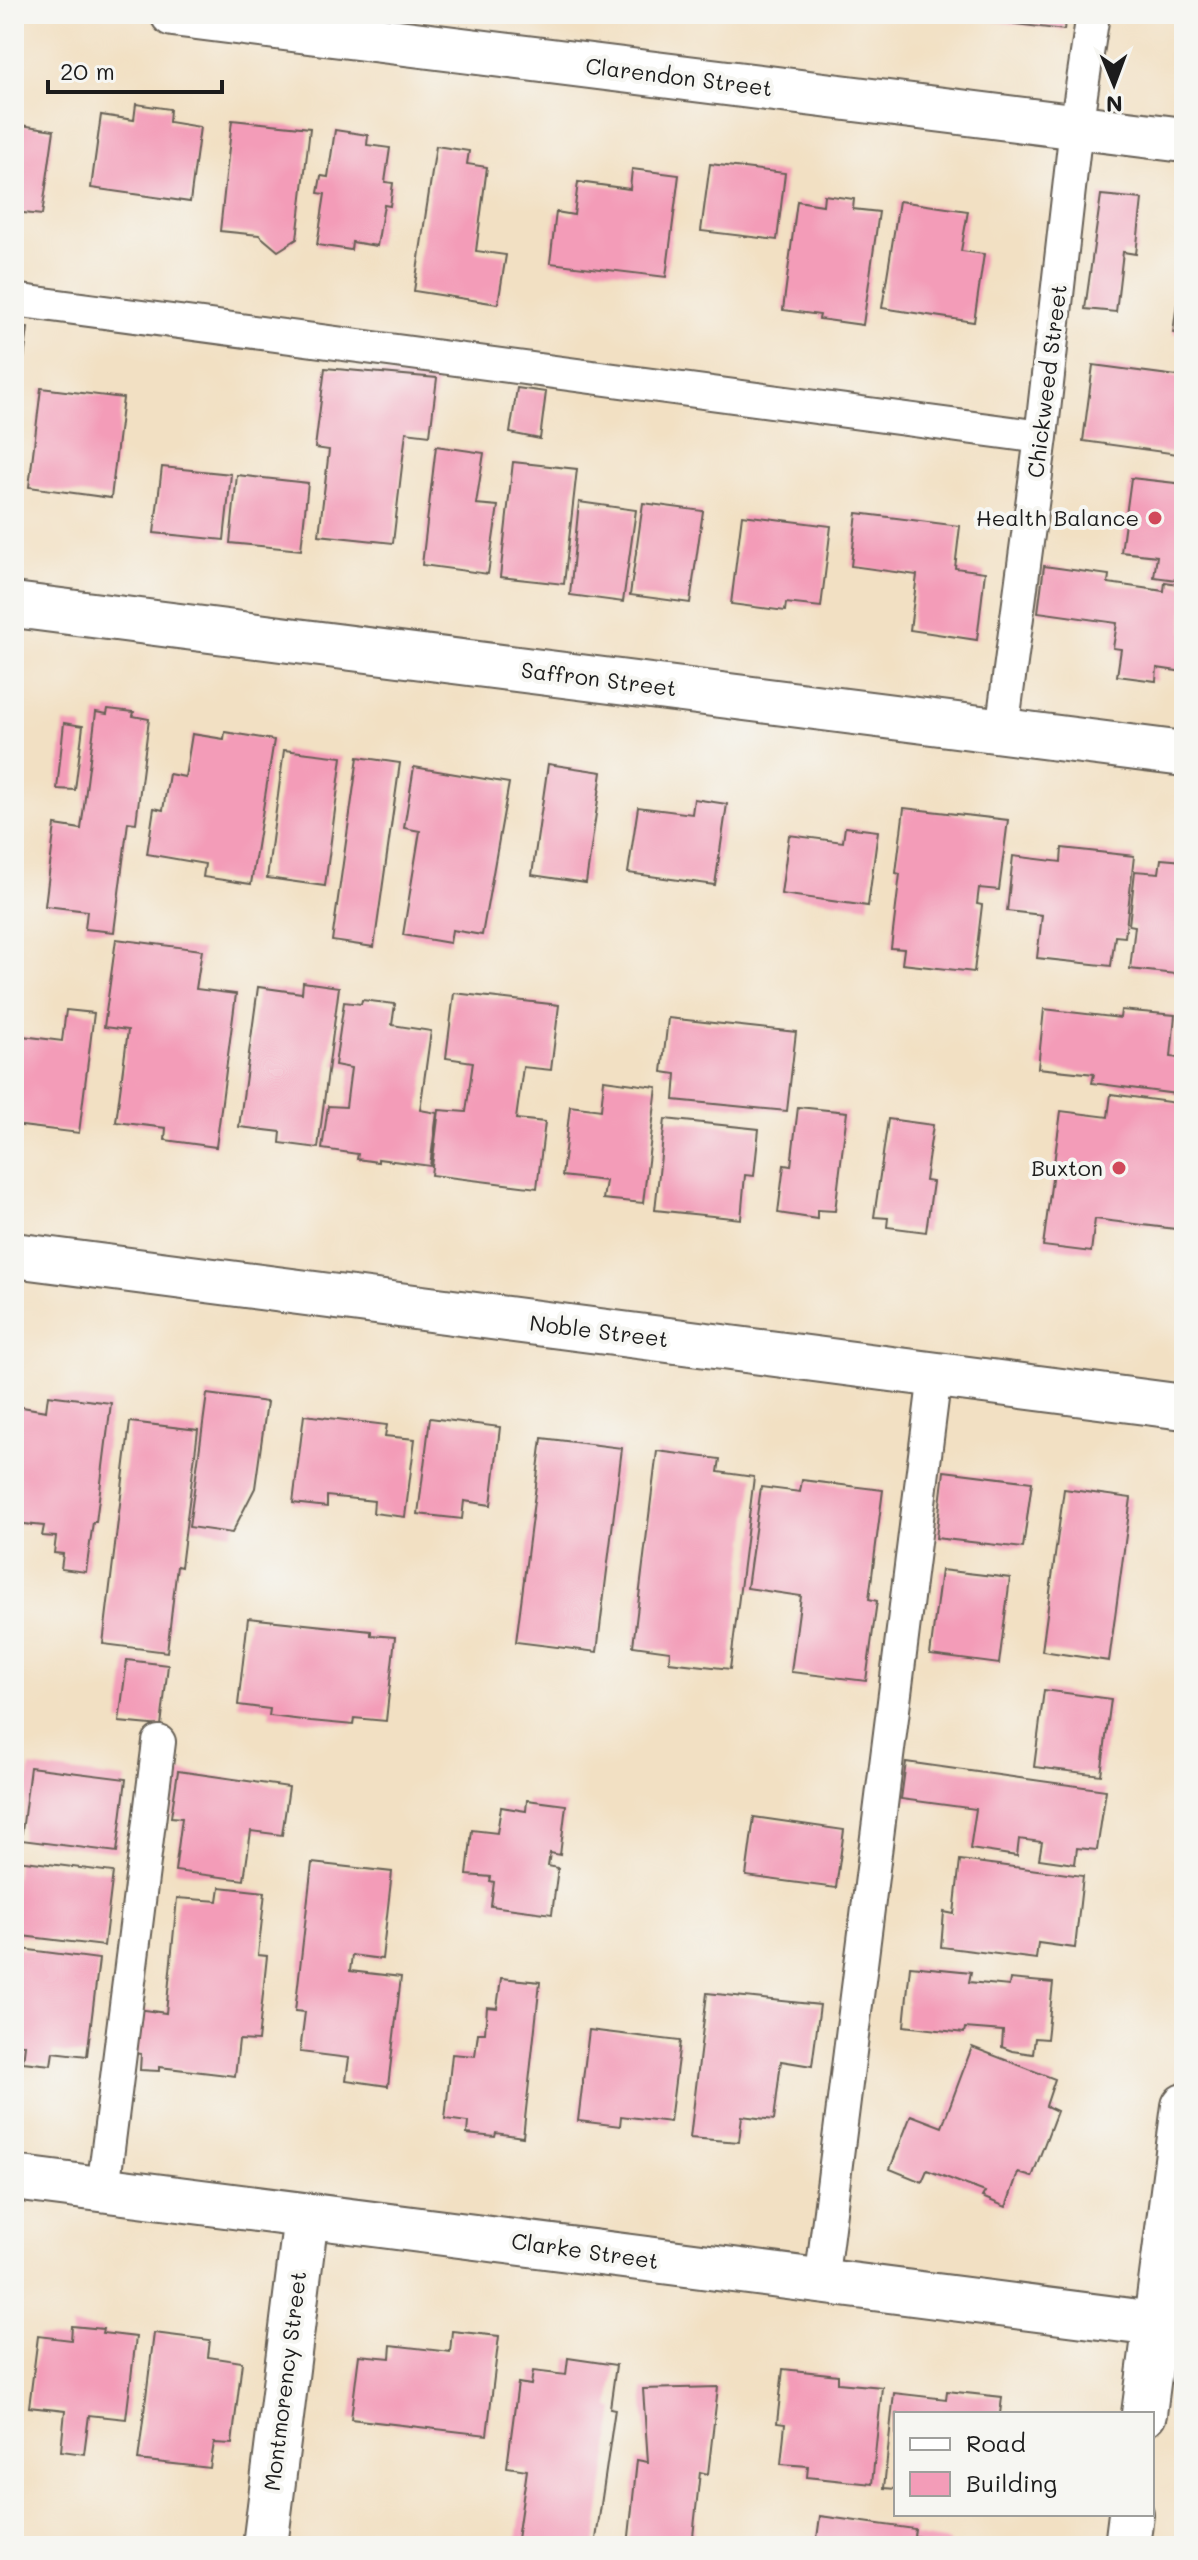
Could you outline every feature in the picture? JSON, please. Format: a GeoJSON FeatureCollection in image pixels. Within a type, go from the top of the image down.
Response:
{"type":"FeatureCollection","features":[{"type":"Feature","properties":{"kind":"street","name":"Clarendon Street"},"geometry":{"type":"LineString","coordinates":[[173,14],[1184,140]]}},
{"type":"Feature","properties":{"kind":"street","name":"Saffron Street"},"geometry":{"type":"LineString","coordinates":[[14,605],[1184,754]]}},
{"type":"Feature","properties":{"kind":"street","name":"Noble Street"},"geometry":{"type":"LineString","coordinates":[[14,1255],[1184,1407]]}},
{"type":"Feature","properties":{"kind":"street"},"geometry":{"type":"LineString","coordinates":[[1144,2412],[1155,2324],[1174,2254],[1184,2106]]}},
{"type":"Feature","properties":{"kind":"street","name":"Clarke Street"},"geometry":{"type":"LineString","coordinates":[[14,2178],[1155,2324]]}},
{"type":"Feature","properties":{"kind":"street","name":"Montmorency Street"},"geometry":{"type":"LineString","coordinates":[[265,2546],[306,2216]]}},
{"type":"Feature","properties":{"kind":"street"},"geometry":{"type":"LineString","coordinates":[[1127,2546],[1131,2516]]}},
{"type":"Feature","properties":{"kind":"lane","name":"Chickweed Street"},"geometry":{"type":"LineString","coordinates":[[1002,730],[1041,437],[1076,127],[1093,14]]}},
{"type":"Feature","properties":{"kind":"lane"},"geometry":{"type":"LineString","coordinates":[[14,300],[1041,437]]}},
{"type":"Feature","properties":{"kind":"lane"},"geometry":{"type":"LineString","coordinates":[[821,2283],[935,1375]]}},
{"type":"Feature","properties":{"kind":"lane"},"geometry":{"type":"LineString","coordinates":[[103,2189],[159,1742]]}},
{"type":"Feature","properties":{"kind":"building"},"geometry":{"type":"Polygon","coordinates":[[[934,14],[979,14],[978,21],[934,14]]]}},
{"type":"Feature","properties":{"kind":"building"},"geometry":{"type":"Polygon","coordinates":[[[984,14],[1066,14],[1064,30],[983,20],[984,14]]]}},
{"type":"Feature","properties":{"kind":"building"},"geometry":{"type":"Polygon","coordinates":[[[136,104],[170,109],[169,122],[200,127],[190,202],[91,188],[101,115],[134,120],[136,104]]]}},
{"type":"Feature","properties":{"kind":"building"},"geometry":{"type":"Polygon","coordinates":[[[232,120],[310,128],[297,239],[278,251],[259,235],[220,231],[232,120]]]}},
{"type":"Feature","properties":{"kind":"building"},"geometry":{"type":"Polygon","coordinates":[[[14,124],[54,130],[42,215],[14,212],[14,124]]]}},
{"type":"Feature","properties":{"kind":"building"},"geometry":{"type":"Polygon","coordinates":[[[335,130],[368,135],[367,145],[390,148],[385,182],[393,183],[390,206],[384,205],[377,246],[352,242],[351,250],[317,245],[325,194],[318,193],[321,176],[328,177],[335,130]]]}},
{"type":"Feature","properties":{"kind":"building"},"geometry":{"type":"Polygon","coordinates":[[[436,146],[469,151],[467,164],[487,167],[476,251],[506,255],[498,304],[414,291],[436,146]]]}},
{"type":"Feature","properties":{"kind":"building"},"geometry":{"type":"Polygon","coordinates":[[[710,164],[785,173],[777,240],[701,231],[710,164]]]}},
{"type":"Feature","properties":{"kind":"building"},"geometry":{"type":"Polygon","coordinates":[[[632,169],[679,175],[666,277],[550,263],[556,212],[574,215],[578,182],[630,189],[632,169]]]}},
{"type":"Feature","properties":{"kind":"building"},"geometry":{"type":"Polygon","coordinates":[[[824,195],[854,199],[853,209],[879,212],[863,325],[783,310],[797,201],[823,205],[824,195]]]}},
{"type":"Feature","properties":{"kind":"building"},"geometry":{"type":"Polygon","coordinates":[[[1101,195],[1142,199],[1136,254],[1123,252],[1116,312],[1085,309],[1101,195]]]}},
{"type":"Feature","properties":{"kind":"building"},"geometry":{"type":"Polygon","coordinates":[[[899,201],[968,211],[961,251],[984,254],[974,322],[882,308],[899,201]]]}},
{"type":"Feature","properties":{"kind":"building"},"geometry":{"type":"Polygon","coordinates":[[[1184,267],[1184,335],[1173,333],[1184,267]]]}},
{"type":"Feature","properties":{"kind":"building"},"geometry":{"type":"Polygon","coordinates":[[[14,326],[28,328],[22,375],[14,374],[14,326]]]}},
{"type":"Feature","properties":{"kind":"building"},"geometry":{"type":"Polygon","coordinates":[[[1093,365],[1184,377],[1184,462],[1177,461],[1178,454],[1083,441],[1093,365]]]}},
{"type":"Feature","properties":{"kind":"building"},"geometry":{"type":"Polygon","coordinates":[[[325,368],[437,378],[430,435],[406,432],[393,543],[319,535],[329,450],[315,448],[325,368]]]}},
{"type":"Feature","properties":{"kind":"building"},"geometry":{"type":"Polygon","coordinates":[[[41,388],[123,398],[111,498],[29,487],[41,388]]]}},
{"type":"Feature","properties":{"kind":"building"},"geometry":{"type":"Polygon","coordinates":[[[517,388],[546,392],[540,439],[510,433],[517,388]]]}},
{"type":"Feature","properties":{"kind":"building"},"geometry":{"type":"Polygon","coordinates":[[[436,446],[484,453],[476,504],[498,506],[488,574],[422,565],[436,446]]]}},
{"type":"Feature","properties":{"kind":"building"},"geometry":{"type":"Polygon","coordinates":[[[513,462],[577,469],[564,584],[500,577],[513,462]]]}},
{"type":"Feature","properties":{"kind":"building"},"geometry":{"type":"Polygon","coordinates":[[[162,467],[231,474],[224,540],[154,533],[162,467]]]}},
{"type":"Feature","properties":{"kind":"building"},"geometry":{"type":"Polygon","coordinates":[[[237,475],[308,483],[301,550],[230,543],[237,475]]]}},
{"type":"Feature","properties":{"kind":"building","name":"Health Balance"},"geometry":{"type":"Polygon","coordinates":[[[1131,478],[1184,484],[1184,581],[1154,577],[1157,556],[1121,552],[1131,478]]]}},
{"type":"Feature","properties":{"kind":"building"},"geometry":{"type":"Polygon","coordinates":[[[579,502],[636,510],[623,602],[570,595],[579,502]]]}},
{"type":"Feature","properties":{"kind":"building"},"geometry":{"type":"Polygon","coordinates":[[[643,503],[703,511],[690,603],[630,595],[643,503]]]}},
{"type":"Feature","properties":{"kind":"building"},"geometry":{"type":"Polygon","coordinates":[[[857,513],[960,526],[955,568],[985,572],[977,640],[910,630],[917,575],[851,566],[857,513]]]}},
{"type":"Feature","properties":{"kind":"building"},"geometry":{"type":"Polygon","coordinates":[[[742,515],[831,526],[821,607],[786,603],[785,611],[731,604],[742,515]]]}},
{"type":"Feature","properties":{"kind":"building"},"geometry":{"type":"Polygon","coordinates":[[[1044,566],[1109,575],[1108,583],[1164,591],[1165,582],[1184,585],[1184,672],[1157,668],[1156,681],[1117,676],[1121,649],[1113,648],[1117,623],[1038,612],[1044,566]]]}},
{"type":"Feature","properties":{"kind":"building"},"geometry":{"type":"Polygon","coordinates":[[[108,709],[134,712],[133,716],[149,719],[136,823],[128,822],[114,932],[85,929],[87,911],[45,906],[55,825],[81,829],[96,712],[107,714],[108,709]]]}},
{"type":"Feature","properties":{"kind":"building"},"geometry":{"type":"Polygon","coordinates":[[[64,723],[83,726],[75,790],[57,789],[64,723]]]}},
{"type":"Feature","properties":{"kind":"building"},"geometry":{"type":"Polygon","coordinates":[[[225,732],[274,740],[251,884],[203,877],[205,864],[147,854],[154,808],[163,810],[169,774],[185,777],[192,734],[224,739],[225,732]]]}},
{"type":"Feature","properties":{"kind":"building"},"geometry":{"type":"Polygon","coordinates":[[[284,750],[342,757],[325,886],[267,878],[284,750]]]}},
{"type":"Feature","properties":{"kind":"building"},"geometry":{"type":"Polygon","coordinates":[[[358,757],[400,763],[374,947],[332,941],[358,757]]]}},
{"type":"Feature","properties":{"kind":"building"},"geometry":{"type":"Polygon","coordinates":[[[548,764],[602,772],[586,883],[532,875],[548,764]]]}},
{"type":"Feature","properties":{"kind":"building"},"geometry":{"type":"Polygon","coordinates":[[[414,767],[509,783],[482,935],[452,930],[450,943],[403,935],[420,831],[404,828],[414,767]]]}},
{"type":"Feature","properties":{"kind":"building"},"geometry":{"type":"Polygon","coordinates":[[[694,799],[727,804],[715,885],[628,873],[638,807],[692,814],[694,799]]]}},
{"type":"Feature","properties":{"kind":"building"},"geometry":{"type":"Polygon","coordinates":[[[904,808],[1008,820],[999,890],[979,888],[977,904],[982,905],[974,972],[902,964],[904,949],[891,948],[904,808]]]}},
{"type":"Feature","properties":{"kind":"building"},"geometry":{"type":"Polygon","coordinates":[[[845,827],[878,831],[868,906],[781,894],[789,835],[843,842],[845,827]]]}},
{"type":"Feature","properties":{"kind":"building"},"geometry":{"type":"Polygon","coordinates":[[[1062,848],[1134,856],[1125,937],[1115,936],[1111,966],[1037,958],[1042,915],[1007,911],[1013,856],[1061,862],[1062,848]]]}},
{"type":"Feature","properties":{"kind":"building"},"geometry":{"type":"Polygon","coordinates":[[[1161,859],[1184,861],[1184,975],[1130,969],[1135,926],[1129,925],[1135,871],[1159,873],[1161,859]]]}},
{"type":"Feature","properties":{"kind":"building"},"geometry":{"type":"Polygon","coordinates":[[[116,939],[202,950],[196,989],[236,994],[216,1147],[165,1140],[166,1128],[116,1122],[128,1030],[104,1027],[116,939]]]}},
{"type":"Feature","properties":{"kind":"building"},"geometry":{"type":"Polygon","coordinates":[[[303,982],[339,987],[318,1148],[280,1143],[281,1132],[239,1127],[258,987],[302,993],[303,982]]]}},
{"type":"Feature","properties":{"kind":"building"},"geometry":{"type":"Polygon","coordinates":[[[454,993],[559,1005],[551,1070],[523,1067],[516,1119],[545,1122],[537,1188],[431,1175],[439,1110],[466,1112],[473,1062],[446,1058],[454,993]]]}},
{"type":"Feature","properties":{"kind":"building"},"geometry":{"type":"Polygon","coordinates":[[[362,1000],[395,1004],[392,1025],[431,1031],[420,1110],[437,1113],[430,1166],[357,1159],[358,1154],[322,1149],[328,1106],[346,1107],[351,1068],[335,1065],[344,1002],[361,1004],[362,1000]]]}},
{"type":"Feature","properties":{"kind":"building"},"geometry":{"type":"Polygon","coordinates":[[[1044,1009],[1120,1018],[1121,1010],[1175,1015],[1171,1057],[1184,1059],[1184,1095],[1092,1083],[1094,1074],[1038,1068],[1044,1009]]]}},
{"type":"Feature","properties":{"kind":"building"},"geometry":{"type":"Polygon","coordinates":[[[66,1010],[94,1013],[79,1133],[14,1125],[14,1035],[62,1041],[66,1010]]]}},
{"type":"Feature","properties":{"kind":"building"},"geometry":{"type":"Polygon","coordinates":[[[668,1018],[796,1032],[787,1111],[674,1100],[676,1074],[662,1072],[668,1018]]]}},
{"type":"Feature","properties":{"kind":"building"},"geometry":{"type":"Polygon","coordinates":[[[604,1080],[657,1087],[643,1203],[603,1199],[606,1181],[562,1176],[570,1106],[601,1110],[604,1080]]]}},
{"type":"Feature","properties":{"kind":"building","name":"Buxton"},"geometry":{"type":"Polygon","coordinates":[[[1111,1094],[1184,1104],[1184,1230],[1095,1219],[1091,1252],[1043,1246],[1061,1111],[1108,1117],[1111,1094]]]}},
{"type":"Feature","properties":{"kind":"building"},"geometry":{"type":"Polygon","coordinates":[[[798,1107],[847,1112],[835,1211],[817,1210],[817,1219],[778,1213],[784,1165],[791,1166],[798,1107]]]}},
{"type":"Feature","properties":{"kind":"building"},"geometry":{"type":"Polygon","coordinates":[[[665,1119],[759,1129],[754,1176],[745,1175],[741,1219],[655,1210],[665,1119]]]}},
{"type":"Feature","properties":{"kind":"building"},"geometry":{"type":"Polygon","coordinates":[[[888,1119],[933,1125],[925,1181],[933,1182],[926,1232],[887,1227],[888,1218],[874,1217],[888,1119]]]}},
{"type":"Feature","properties":{"kind":"building"},"geometry":{"type":"Polygon","coordinates":[[[207,1394],[267,1402],[255,1488],[232,1533],[189,1527],[207,1394]]]}},
{"type":"Feature","properties":{"kind":"building"},"geometry":{"type":"Polygon","coordinates":[[[48,1395],[111,1403],[96,1522],[93,1522],[86,1572],[61,1569],[63,1554],[54,1553],[56,1537],[42,1536],[44,1526],[14,1523],[16,1406],[46,1411],[48,1395]]]}},
{"type":"Feature","properties":{"kind":"building"},"geometry":{"type":"Polygon","coordinates":[[[304,1415],[387,1425],[385,1436],[415,1439],[405,1517],[373,1513],[374,1501],[327,1496],[327,1507],[293,1503],[304,1415]]]}},
{"type":"Feature","properties":{"kind":"building"},"geometry":{"type":"Polygon","coordinates":[[[430,1418],[500,1427],[491,1505],[464,1501],[462,1519],[418,1514],[430,1418]]]}},
{"type":"Feature","properties":{"kind":"building"},"geometry":{"type":"Polygon","coordinates":[[[130,1422],[198,1430],[167,1652],[103,1644],[130,1422]]]}},
{"type":"Feature","properties":{"kind":"building"},"geometry":{"type":"Polygon","coordinates":[[[542,1438],[622,1448],[597,1652],[516,1642],[542,1438]]]}},
{"type":"Feature","properties":{"kind":"building"},"geometry":{"type":"Polygon","coordinates":[[[657,1451],[720,1459],[718,1472],[754,1477],[730,1669],[669,1662],[670,1651],[633,1646],[657,1451]]]}},
{"type":"Feature","properties":{"kind":"building"},"geometry":{"type":"Polygon","coordinates":[[[944,1471],[1032,1482],[1023,1548],[936,1538],[944,1471]]]}},
{"type":"Feature","properties":{"kind":"building"},"geometry":{"type":"Polygon","coordinates":[[[802,1480],[883,1490],[869,1599],[877,1601],[866,1681],[791,1672],[801,1596],[747,1588],[761,1487],[800,1492],[802,1480]]]}},
{"type":"Feature","properties":{"kind":"building"},"geometry":{"type":"Polygon","coordinates":[[[1064,1489],[1131,1498],[1109,1661],[1042,1651],[1064,1489]]]}},
{"type":"Feature","properties":{"kind":"building"},"geometry":{"type":"Polygon","coordinates":[[[941,1570],[1010,1578],[999,1664],[930,1655],[941,1570]]]}},
{"type":"Feature","properties":{"kind":"building"},"geometry":{"type":"Polygon","coordinates":[[[248,1618],[371,1631],[371,1635],[395,1637],[386,1721],[354,1718],[353,1725],[311,1721],[269,1716],[270,1709],[238,1705],[248,1618]]]}},
{"type":"Feature","properties":{"kind":"building"},"geometry":{"type":"Polygon","coordinates":[[[127,1660],[168,1665],[161,1726],[119,1722],[127,1660]]]}},
{"type":"Feature","properties":{"kind":"building"},"geometry":{"type":"Polygon","coordinates":[[[1044,1690],[1111,1699],[1101,1775],[1034,1767],[1044,1690]]]}},
{"type":"Feature","properties":{"kind":"building"},"geometry":{"type":"Polygon","coordinates":[[[906,1762],[1106,1790],[1097,1850],[1077,1848],[1075,1864],[1039,1859],[1042,1842],[1019,1839],[1017,1856],[970,1849],[976,1809],[901,1799],[906,1762]]]}},
{"type":"Feature","properties":{"kind":"building"},"geometry":{"type":"Polygon","coordinates":[[[30,1767],[126,1779],[117,1852],[21,1840],[30,1767]]]}},
{"type":"Feature","properties":{"kind":"building"},"geometry":{"type":"Polygon","coordinates":[[[178,1771],[289,1787],[282,1835],[251,1831],[244,1880],[175,1871],[182,1818],[171,1817],[178,1771]]]}},
{"type":"Feature","properties":{"kind":"building"},"geometry":{"type":"Polygon","coordinates":[[[527,1800],[566,1805],[560,1855],[550,1853],[548,1866],[558,1868],[552,1914],[491,1906],[494,1882],[490,1881],[491,1877],[467,1875],[472,1830],[497,1833],[501,1807],[526,1811],[527,1800]]]}},
{"type":"Feature","properties":{"kind":"building"},"geometry":{"type":"Polygon","coordinates":[[[754,1817],[844,1830],[836,1888],[746,1876],[754,1817]]]}},
{"type":"Feature","properties":{"kind":"building"},"geometry":{"type":"Polygon","coordinates":[[[17,1860],[113,1872],[104,1946],[14,1935],[17,1860]]]}},
{"type":"Feature","properties":{"kind":"building"},"geometry":{"type":"Polygon","coordinates":[[[960,1860],[1083,1876],[1075,1948],[1038,1943],[1036,1959],[941,1947],[944,1912],[954,1914],[960,1860]]]}},
{"type":"Feature","properties":{"kind":"building"},"geometry":{"type":"Polygon","coordinates":[[[312,1863],[392,1872],[382,1959],[352,1955],[350,1971],[401,1977],[388,2086],[346,2080],[349,2058],[300,2052],[305,2012],[295,2011],[312,1863]]]}},
{"type":"Feature","properties":{"kind":"building"},"geometry":{"type":"Polygon","coordinates":[[[220,1887],[265,1892],[258,1955],[267,1956],[258,2041],[239,2040],[235,2076],[159,2067],[159,2071],[140,2070],[141,2054],[133,2053],[137,2009],[166,2013],[177,1898],[218,1901],[220,1887]]]}},
{"type":"Feature","properties":{"kind":"building"},"geometry":{"type":"Polygon","coordinates":[[[14,1948],[99,1959],[87,2056],[53,2052],[51,2065],[23,2062],[25,2045],[14,2044],[14,1948]]]}},
{"type":"Feature","properties":{"kind":"building"},"geometry":{"type":"Polygon","coordinates":[[[910,1966],[971,1972],[969,1982],[1009,1986],[1010,1979],[1053,1983],[1047,2039],[1035,2038],[1033,2054],[1002,2047],[1003,2031],[965,2028],[964,2033],[904,2026],[910,1966]]]}},
{"type":"Feature","properties":{"kind":"building"},"geometry":{"type":"Polygon","coordinates":[[[501,1978],[540,1982],[523,2137],[496,2133],[495,2137],[467,2134],[468,2122],[445,2119],[452,2054],[475,2056],[478,2033],[485,2033],[487,2007],[497,2008],[501,1978]]]}},
{"type":"Feature","properties":{"kind":"building"},"geometry":{"type":"Polygon","coordinates":[[[707,1993],[820,2005],[812,2066],[781,2061],[774,2120],[742,2116],[739,2142],[690,2138],[707,1993]]]}},
{"type":"Feature","properties":{"kind":"building"},"geometry":{"type":"Polygon","coordinates":[[[589,2030],[680,2041],[670,2122],[621,2116],[620,2126],[578,2121],[589,2030]]]}},
{"type":"Feature","properties":{"kind":"building"},"geometry":{"type":"Polygon","coordinates":[[[972,2047],[1055,2079],[1046,2106],[1057,2111],[1032,2177],[1018,2173],[1006,2207],[982,2197],[985,2192],[927,2170],[922,2182],[890,2169],[911,2115],[942,2127],[972,2047]]]}},
{"type":"Feature","properties":{"kind":"building"},"geometry":{"type":"Polygon","coordinates":[[[72,2326],[136,2337],[126,2419],[89,2415],[84,2454],[61,2451],[65,2411],[29,2407],[38,2336],[71,2340],[72,2326]]]}},
{"type":"Feature","properties":{"kind":"building"},"geometry":{"type":"Polygon","coordinates":[[[452,2331],[499,2336],[487,2435],[351,2419],[359,2355],[390,2358],[391,2345],[450,2352],[452,2331]]]}},
{"type":"Feature","properties":{"kind":"building"},"geometry":{"type":"Polygon","coordinates":[[[154,2333],[210,2340],[208,2357],[242,2362],[232,2444],[214,2443],[210,2468],[138,2460],[154,2333]]]}},
{"type":"Feature","properties":{"kind":"building"},"geometry":{"type":"Polygon","coordinates":[[[568,2358],[616,2365],[610,2408],[615,2409],[595,2546],[516,2546],[527,2470],[507,2467],[518,2383],[531,2385],[533,2371],[566,2375],[568,2358]]]}},
{"type":"Feature","properties":{"kind":"building"},"geometry":{"type":"Polygon","coordinates":[[[783,2369],[838,2375],[838,2383],[882,2387],[872,2484],[807,2477],[808,2466],[781,2464],[785,2424],[777,2423],[783,2369]]]}},
{"type":"Feature","properties":{"kind":"building"},"geometry":{"type":"Polygon","coordinates":[[[718,2387],[708,2474],[700,2472],[692,2546],[628,2546],[637,2460],[648,2462],[643,2389],[718,2387]]]}},
{"type":"Feature","properties":{"kind":"building"},"geometry":{"type":"Polygon","coordinates":[[[947,2391],[1002,2397],[1000,2412],[894,2412],[894,2489],[884,2488],[894,2393],[946,2399],[947,2391]]]}},
{"type":"Feature","properties":{"kind":"building"},"geometry":{"type":"Polygon","coordinates":[[[820,2516],[915,2529],[914,2536],[949,2542],[949,2546],[816,2546],[820,2516]]]}},
{"type":"Feature","properties":{"kind":"place","name":"Health Balance"},"geometry":{"type":"Point","coordinates":[1155,518]}},
{"type":"Feature","properties":{"kind":"place","name":"Buxton"},"geometry":{"type":"Point","coordinates":[1119,1168]}}]}
